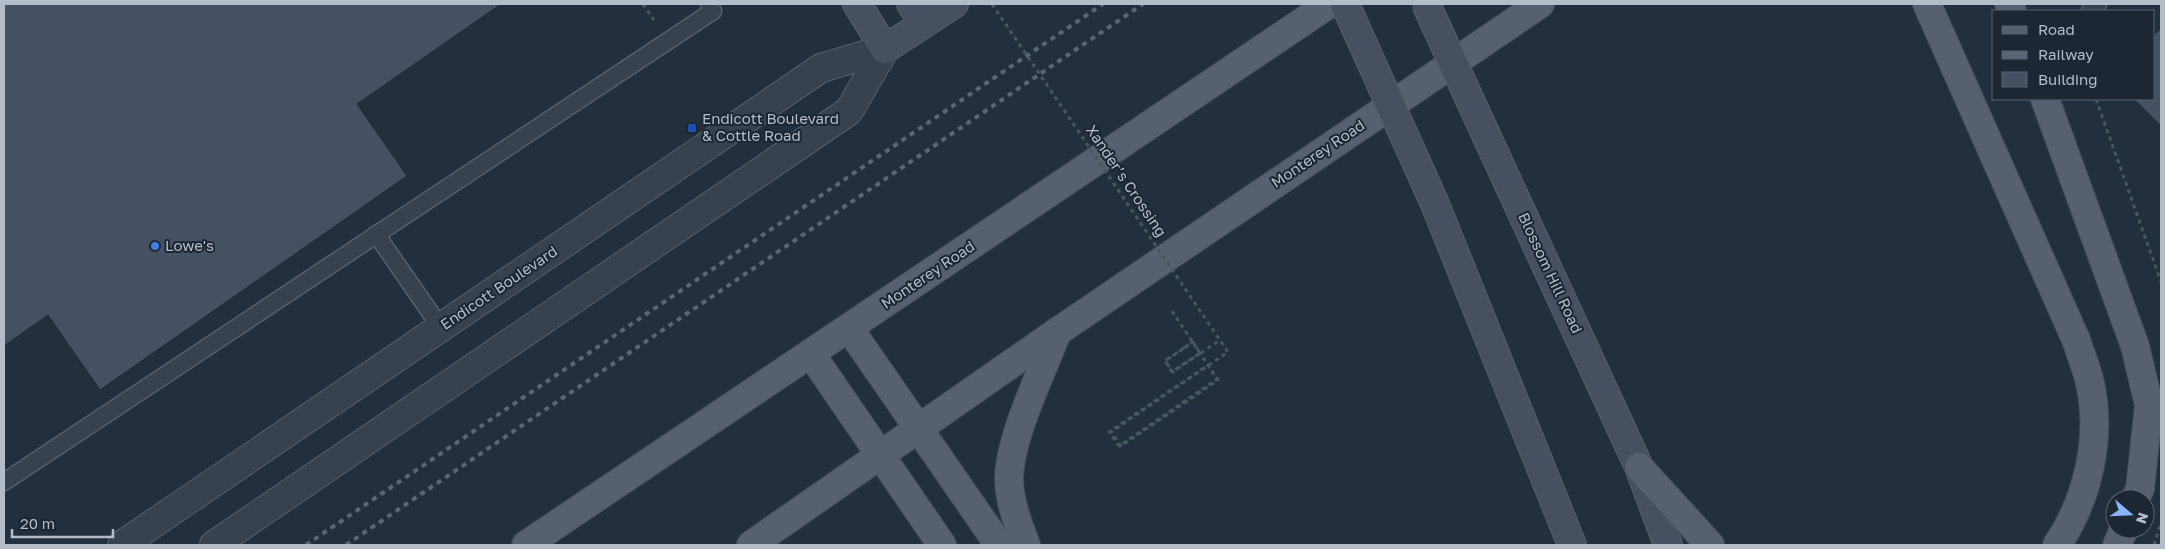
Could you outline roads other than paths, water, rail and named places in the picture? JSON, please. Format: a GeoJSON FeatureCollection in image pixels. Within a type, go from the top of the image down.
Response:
{"type":"FeatureCollection","features":[{"type":"Feature","properties":{"kind":"main road"},"geometry":{"type":"LineString","coordinates":[[857,4],[885,50]]}},
{"type":"Feature","properties":{"kind":"main road","name":"Endicott Boulevard"},"geometry":{"type":"LineString","coordinates":[[885,50],[918,14],[954,4]]}},
{"type":"Feature","properties":{"kind":"main road","name":"Monterey Road"},"geometry":{"type":"LineString","coordinates":[[526,545],[1329,4]]}},
{"type":"Feature","properties":{"kind":"main road"},"geometry":{"type":"LineString","coordinates":[[1345,4],[1435,204],[1572,545]]}},
{"type":"Feature","properties":{"kind":"main road","name":"Blossom Hill Road"},"geometry":{"type":"LineString","coordinates":[[1426,4],[1639,468],[1668,545]]}},
{"type":"Feature","properties":{"kind":"main road","name":"Monterey Road"},"geometry":{"type":"LineString","coordinates":[[751,545],[1057,332],[1540,4]]}},
{"type":"Feature","properties":{"kind":"main road"},"geometry":{"type":"LineString","coordinates":[[1927,4],[2077,342],[2090,383],[2095,420],[2091,458],[2082,494],[2067,530],[2056,545]]}},
{"type":"Feature","properties":{"kind":"main road"},"geometry":{"type":"LineString","coordinates":[[2046,100],[2135,346],[2149,405],[2140,489]]}},
{"type":"Feature","properties":{"kind":"main road"},"geometry":{"type":"LineString","coordinates":[[849,328],[1000,545]]}},
{"type":"Feature","properties":{"kind":"main road"},"geometry":{"type":"LineString","coordinates":[[1026,545],[1014,510],[1009,479],[1012,453],[1057,332]]}},
{"type":"Feature","properties":{"kind":"main road"},"geometry":{"type":"LineString","coordinates":[[810,354],[942,545]]}},
{"type":"Feature","properties":{"kind":"main road"},"geometry":{"type":"LineString","coordinates":[[1639,468],[1710,545]]}},
{"type":"Feature","properties":{"kind":"street","name":"Endicott Boulevard"},"geometry":{"type":"LineString","coordinates":[[122,545],[822,68],[885,50]]}},
{"type":"Feature","properties":{"kind":"street","name":"Endicott Boulevard"},"geometry":{"type":"LineString","coordinates":[[214,545],[849,111],[885,50]]}},
{"type":"Feature","properties":{"kind":"lane"},"geometry":{"type":"LineString","coordinates":[[4,482],[713,11],[709,4]]}},
{"type":"Feature","properties":{"kind":"lane"},"geometry":{"type":"LineString","coordinates":[[376,234],[441,328]]}},
{"type":"Feature","properties":{"kind":"railway"},"geometry":{"type":"LineString","coordinates":[[306,545],[1103,4]]}},
{"type":"Feature","properties":{"kind":"railway"},"geometry":{"type":"LineString","coordinates":[[346,545],[1143,4]]}},
{"type":"Feature","properties":{"kind":"place","name":"Endicott Boulevard & Cottle Road"},"geometry":{"type":"Point","coordinates":[692,128]}},
{"type":"Feature","properties":{"kind":"place","name":"Lowe's"},"geometry":{"type":"Point","coordinates":[155,246]}}]}
